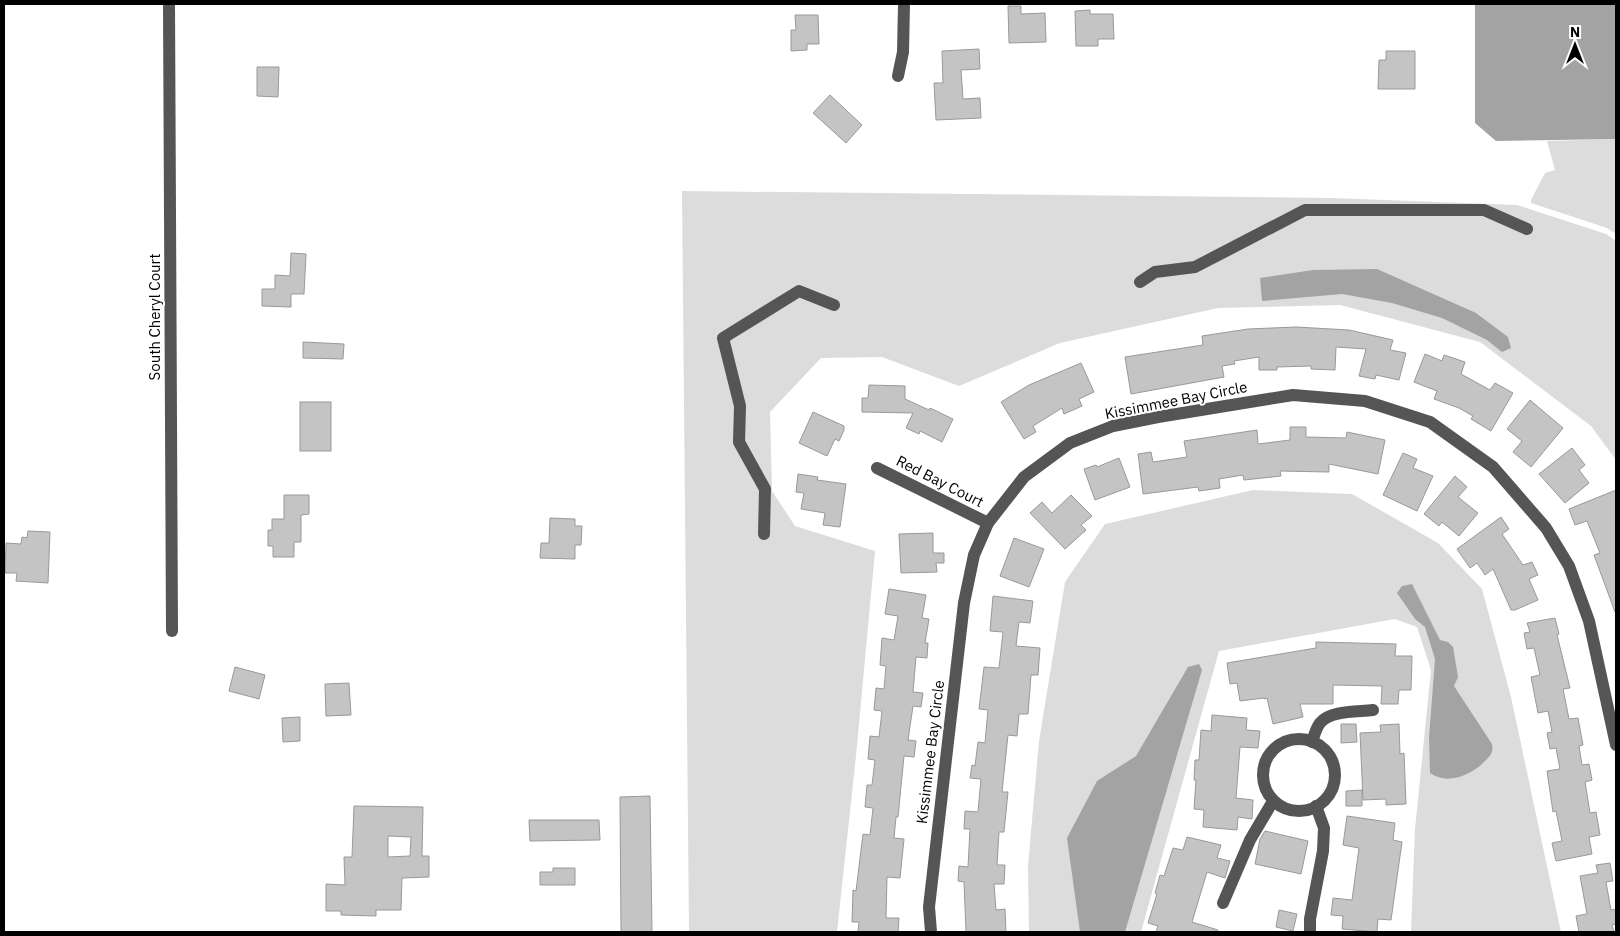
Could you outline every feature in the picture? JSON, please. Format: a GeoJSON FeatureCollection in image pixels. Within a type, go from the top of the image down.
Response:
{"type":"FeatureCollection","features":[{"type":"Feature","properties":{"kind":"street","name":"South Cheryl Court"},"geometry":{"type":"LineString","coordinates":[[169,4],[172,631]]}},
{"type":"Feature","properties":{"kind":"street"},"geometry":{"type":"LineString","coordinates":[[898,76],[903,52],[904,4]]}},
{"type":"Feature","properties":{"kind":"street"},"geometry":{"type":"LineString","coordinates":[[1140,282],[1155,272],[1195,267],[1305,210],[1484,210],[1527,229]]}},
{"type":"Feature","properties":{"kind":"street"},"geometry":{"type":"LineString","coordinates":[[764,534],[765,489],[739,442],[740,406],[723,338],[799,291],[834,305]]}},
{"type":"Feature","properties":{"kind":"street","name":"Kissimmee Bay Circle"},"geometry":{"type":"LineString","coordinates":[[931,932],[929,907],[964,603],[974,555],[988,523],[1024,477],[1070,443],[1113,426],[1293,394],[1365,402],[1430,422],[1493,467],[1546,528],[1564,558],[1590,621],[1616,745]]}},
{"type":"Feature","properties":{"kind":"street","name":"Red Bay Court"},"geometry":{"type":"LineString","coordinates":[[877,468],[988,523]]}},
{"type":"Feature","properties":{"kind":"street"},"geometry":{"type":"LineString","coordinates":[[1312,742],[1321,722],[1325,719],[1336,714],[1373,710]]}},
{"type":"Feature","properties":{"kind":"street"},"geometry":{"type":"LineString","coordinates":[[1300,739],[1312,742],[1322,747],[1334,767],[1332,789],[1325,799],[1316,806],[1305,810],[1283,807],[1273,801],[1266,791],[1263,779],[1263,766],[1268,755],[1277,746],[1288,740],[1300,739]]}},
{"type":"Feature","properties":{"kind":"street"},"geometry":{"type":"LineString","coordinates":[[1223,903],[1250,840],[1273,801]]}},
{"type":"Feature","properties":{"kind":"street"},"geometry":{"type":"LineString","coordinates":[[1310,932],[1310,920],[1323,851],[1324,828],[1316,806]]}},
{"type":"Feature","properties":{"kind":"shaded area"},"geometry":{"type":"Polygon","coordinates":[[[1475,4],[1616,4],[1616,139],[1496,141],[1475,123],[1475,4]]]}},
{"type":"Feature","properties":{"kind":"shaded area"},"geometry":{"type":"Polygon","coordinates":[[[1616,139],[1616,234],[1607,228],[1531,203],[1545,173],[1555,170],[1547,141],[1616,139]]]}},
{"type":"Feature","properties":{"kind":"shaded area"},"geometry":{"type":"Polygon","coordinates":[[[682,191],[1332,198],[1517,205],[1606,234],[1616,241],[1616,460],[1591,426],[1480,342],[1340,305],[1218,308],[1060,343],[959,386],[882,357],[821,358],[770,412],[772,491],[795,526],[875,551],[837,932],[689,932],[682,191]]]}},
{"type":"Feature","properties":{"kind":"shaded area"},"geometry":{"type":"Polygon","coordinates":[[[1377,269],[1476,313],[1508,337],[1511,348],[1502,352],[1487,340],[1442,318],[1392,303],[1342,294],[1262,301],[1260,278],[1313,270],[1377,269]]]}},
{"type":"Feature","properties":{"kind":"shaded area"},"geometry":{"type":"Polygon","coordinates":[[[1253,490],[1352,494],[1438,543],[1482,589],[1511,697],[1561,932],[1411,932],[1415,829],[1431,670],[1417,627],[1395,619],[1219,651],[1141,932],[1029,932],[1028,866],[1039,741],[1065,582],[1105,524],[1253,490]]]}},
{"type":"Feature","properties":{"kind":"shaded area"},"geometry":{"type":"Polygon","coordinates":[[[1412,584],[1440,640],[1448,642],[1453,647],[1458,677],[1454,686],[1492,744],[1492,753],[1482,764],[1457,778],[1437,777],[1430,773],[1429,738],[1435,659],[1425,627],[1415,619],[1397,593],[1402,586],[1412,584]]]}},
{"type":"Feature","properties":{"kind":"shaded area"},"geometry":{"type":"Polygon","coordinates":[[[1199,664],[1202,670],[1125,932],[1080,932],[1067,838],[1097,781],[1136,756],[1188,667],[1199,664]]]}},
{"type":"Feature","properties":{"kind":"building"},"geometry":{"type":"Polygon","coordinates":[[[1008,6],[1021,6],[1021,14],[1045,13],[1046,42],[1009,43],[1008,6]]]}},
{"type":"Feature","properties":{"kind":"building"},"geometry":{"type":"Polygon","coordinates":[[[1090,10],[1090,14],[1113,14],[1114,39],[1098,39],[1098,46],[1076,46],[1075,11],[1090,10]]]}},
{"type":"Feature","properties":{"kind":"building"},"geometry":{"type":"Polygon","coordinates":[[[795,15],[818,15],[819,44],[807,44],[807,50],[791,51],[791,30],[796,30],[795,15]]]}},
{"type":"Feature","properties":{"kind":"building"},"geometry":{"type":"Polygon","coordinates":[[[979,49],[980,69],[961,70],[963,99],[980,98],[981,118],[936,120],[934,83],[943,83],[942,51],[979,49]]]}},
{"type":"Feature","properties":{"kind":"building"},"geometry":{"type":"Polygon","coordinates":[[[1386,51],[1415,51],[1415,89],[1378,89],[1379,60],[1386,60],[1386,51]]]}},
{"type":"Feature","properties":{"kind":"building"},"geometry":{"type":"Polygon","coordinates":[[[257,67],[279,67],[278,97],[257,96],[257,67]]]}},
{"type":"Feature","properties":{"kind":"building"},"geometry":{"type":"Polygon","coordinates":[[[830,95],[862,125],[846,143],[813,113],[830,95]]]}},
{"type":"Feature","properties":{"kind":"building"},"geometry":{"type":"Polygon","coordinates":[[[291,253],[306,254],[304,294],[291,294],[291,307],[262,306],[262,289],[275,289],[275,275],[290,276],[291,253]]]}},
{"type":"Feature","properties":{"kind":"building"},"geometry":{"type":"Polygon","coordinates":[[[1296,327],[1349,330],[1393,340],[1390,350],[1406,353],[1399,380],[1376,375],[1375,379],[1359,376],[1366,349],[1336,347],[1335,370],[1311,369],[1311,366],[1277,367],[1277,370],[1259,370],[1259,357],[1234,361],[1235,364],[1222,366],[1224,377],[1131,394],[1125,357],[1203,345],[1202,336],[1248,329],[1296,327]]]}},
{"type":"Feature","properties":{"kind":"building"},"geometry":{"type":"Polygon","coordinates":[[[303,342],[344,344],[343,359],[303,358],[303,342]]]}},
{"type":"Feature","properties":{"kind":"building"},"geometry":{"type":"Polygon","coordinates":[[[1425,354],[1442,361],[1444,355],[1465,362],[1461,374],[1490,390],[1495,383],[1513,393],[1491,431],[1471,419],[1473,416],[1459,408],[1434,399],[1437,391],[1414,382],[1425,354]]]}},
{"type":"Feature","properties":{"kind":"building"},"geometry":{"type":"Polygon","coordinates":[[[1081,363],[1094,392],[1079,399],[1082,406],[1064,414],[1062,408],[1033,426],[1036,432],[1024,439],[1001,402],[1029,385],[1081,363]]]}},
{"type":"Feature","properties":{"kind":"building"},"geometry":{"type":"Polygon","coordinates":[[[869,385],[905,386],[905,399],[953,419],[942,442],[920,431],[919,434],[906,428],[913,413],[862,412],[862,398],[868,398],[869,385]]]}},
{"type":"Feature","properties":{"kind":"building"},"geometry":{"type":"Polygon","coordinates":[[[1530,400],[1563,428],[1531,467],[1513,452],[1522,441],[1507,429],[1530,400]]]}},
{"type":"Feature","properties":{"kind":"building"},"geometry":{"type":"Polygon","coordinates":[[[300,402],[331,402],[331,451],[300,451],[300,402]]]}},
{"type":"Feature","properties":{"kind":"building"},"geometry":{"type":"Polygon","coordinates":[[[813,412],[844,426],[839,441],[835,439],[827,456],[799,443],[813,412]]]}},
{"type":"Feature","properties":{"kind":"building"},"geometry":{"type":"Polygon","coordinates":[[[1290,427],[1306,427],[1306,437],[1346,438],[1347,432],[1385,440],[1378,474],[1329,464],[1329,472],[1280,471],[1281,476],[1244,480],[1243,475],[1219,479],[1220,488],[1199,491],[1198,487],[1143,494],[1138,454],[1151,452],[1153,462],[1187,457],[1184,441],[1257,430],[1258,444],[1290,440],[1290,427]]]}},
{"type":"Feature","properties":{"kind":"building"},"geometry":{"type":"Polygon","coordinates":[[[1572,448],[1585,465],[1579,470],[1589,483],[1565,503],[1539,474],[1572,448]]]}},
{"type":"Feature","properties":{"kind":"building"},"geometry":{"type":"Polygon","coordinates":[[[1403,453],[1417,459],[1413,468],[1433,476],[1417,511],[1383,495],[1403,453]]]}},
{"type":"Feature","properties":{"kind":"building"},"geometry":{"type":"Polygon","coordinates":[[[1119,458],[1130,487],[1095,500],[1084,469],[1096,465],[1097,467],[1119,458]]]}},
{"type":"Feature","properties":{"kind":"building"},"geometry":{"type":"Polygon","coordinates":[[[798,474],[818,477],[817,480],[846,484],[840,527],[823,525],[825,513],[801,509],[804,493],[796,492],[798,474]]]}},
{"type":"Feature","properties":{"kind":"building"},"geometry":{"type":"Polygon","coordinates":[[[1455,476],[1467,487],[1458,497],[1478,513],[1459,536],[1442,522],[1439,526],[1424,514],[1455,476]]]}},
{"type":"Feature","properties":{"kind":"building"},"geometry":{"type":"Polygon","coordinates":[[[1616,490],[1615,612],[1594,555],[1600,553],[1587,521],[1575,525],[1569,509],[1616,490]]]}},
{"type":"Feature","properties":{"kind":"building"},"geometry":{"type":"Polygon","coordinates":[[[284,495],[309,495],[309,514],[301,515],[301,542],[294,542],[294,557],[273,557],[273,546],[268,546],[268,530],[272,530],[272,519],[284,519],[284,495]]]}},
{"type":"Feature","properties":{"kind":"building"},"geometry":{"type":"Polygon","coordinates":[[[1071,495],[1092,516],[1081,525],[1086,530],[1065,549],[1030,513],[1042,502],[1052,513],[1071,495]]]}},
{"type":"Feature","properties":{"kind":"building"},"geometry":{"type":"Polygon","coordinates":[[[1501,517],[1509,529],[1502,534],[1523,565],[1532,562],[1538,575],[1529,579],[1538,600],[1515,610],[1511,610],[1493,569],[1485,575],[1477,563],[1470,568],[1457,549],[1501,517]]]}},
{"type":"Feature","properties":{"kind":"building"},"geometry":{"type":"Polygon","coordinates":[[[550,518],[575,519],[575,526],[582,526],[581,545],[575,545],[575,559],[540,558],[541,543],[549,543],[550,518]]]}},
{"type":"Feature","properties":{"kind":"building"},"geometry":{"type":"Polygon","coordinates":[[[28,531],[50,532],[48,583],[16,581],[17,573],[5,573],[6,543],[21,544],[22,537],[27,538],[28,531]]]}},
{"type":"Feature","properties":{"kind":"building"},"geometry":{"type":"Polygon","coordinates":[[[933,533],[933,553],[944,553],[944,563],[936,563],[937,572],[901,573],[899,534],[933,533]]]}},
{"type":"Feature","properties":{"kind":"building"},"geometry":{"type":"Polygon","coordinates":[[[1014,538],[1044,549],[1029,587],[1000,576],[1014,538]]]}},
{"type":"Feature","properties":{"kind":"building"},"geometry":{"type":"Polygon","coordinates":[[[889,589],[926,595],[922,618],[929,619],[925,643],[928,643],[927,658],[916,657],[913,692],[923,693],[921,707],[913,706],[908,740],[916,741],[914,757],[904,756],[898,817],[896,817],[894,838],[904,839],[900,878],[887,877],[886,918],[899,918],[898,932],[858,932],[859,922],[852,922],[853,890],[856,891],[863,834],[870,835],[873,808],[865,807],[867,785],[872,785],[875,760],[868,759],[870,736],[879,737],[882,711],[874,710],[876,688],[884,689],[886,666],[880,665],[882,638],[894,640],[898,616],[885,614],[889,589]]]}},
{"type":"Feature","properties":{"kind":"building"},"geometry":{"type":"Polygon","coordinates":[[[993,596],[1033,601],[1030,623],[1019,622],[1016,646],[1040,648],[1038,675],[1031,675],[1028,714],[1019,714],[1017,736],[1008,735],[1002,792],[1008,792],[1004,832],[999,832],[997,865],[1005,865],[1004,884],[994,884],[996,910],[1005,909],[1006,932],[966,932],[964,882],[958,881],[959,866],[968,867],[970,829],[964,829],[965,811],[978,812],[981,779],[970,778],[972,765],[975,766],[978,742],[985,743],[988,710],[979,709],[984,667],[999,668],[1003,632],[990,631],[993,596]]]}},
{"type":"Feature","properties":{"kind":"building"},"geometry":{"type":"Polygon","coordinates":[[[1555,618],[1559,634],[1557,635],[1570,688],[1563,689],[1569,719],[1578,718],[1583,745],[1579,746],[1582,765],[1589,764],[1592,780],[1585,782],[1590,813],[1596,812],[1600,835],[1589,837],[1592,854],[1556,861],[1552,843],[1562,841],[1556,811],[1553,812],[1547,771],[1560,769],[1556,748],[1550,749],[1547,733],[1552,732],[1548,711],[1538,713],[1531,677],[1540,675],[1534,648],[1527,649],[1524,633],[1530,632],[1527,623],[1555,618]]]}},
{"type":"Feature","properties":{"kind":"building"},"geometry":{"type":"Polygon","coordinates":[[[1316,642],[1396,644],[1395,656],[1412,656],[1411,690],[1399,690],[1398,704],[1381,704],[1382,686],[1333,685],[1333,704],[1300,704],[1303,717],[1273,724],[1267,698],[1240,701],[1237,683],[1230,684],[1227,663],[1316,648],[1316,642]]]}},
{"type":"Feature","properties":{"kind":"building"},"geometry":{"type":"Polygon","coordinates":[[[235,667],[265,675],[259,699],[229,691],[235,667]]]}},
{"type":"Feature","properties":{"kind":"building"},"geometry":{"type":"Polygon","coordinates":[[[349,683],[351,715],[326,716],[325,684],[349,683]]]}},
{"type":"Feature","properties":{"kind":"building"},"geometry":{"type":"Polygon","coordinates":[[[1212,715],[1247,718],[1246,730],[1260,731],[1258,748],[1240,747],[1236,798],[1253,800],[1252,819],[1238,817],[1237,830],[1203,827],[1204,810],[1194,809],[1195,760],[1199,760],[1201,730],[1211,731],[1212,715]]]}},
{"type":"Feature","properties":{"kind":"building"},"geometry":{"type":"Polygon","coordinates":[[[300,717],[300,741],[283,742],[282,718],[300,717]]]}},
{"type":"Feature","properties":{"kind":"building"},"geometry":{"type":"Polygon","coordinates":[[[1341,724],[1356,724],[1357,742],[1341,743],[1341,724]]]}},
{"type":"Feature","properties":{"kind":"building"},"geometry":{"type":"Polygon","coordinates":[[[1399,724],[1400,754],[1404,753],[1406,804],[1386,805],[1386,799],[1363,800],[1360,733],[1381,732],[1380,725],[1399,724]]]}},
{"type":"Feature","properties":{"kind":"building"},"geometry":{"type":"Polygon","coordinates":[[[1362,790],[1362,806],[1346,806],[1346,791],[1362,790]]]}},
{"type":"Feature","properties":{"kind":"building"},"geometry":{"type":"Polygon","coordinates":[[[650,796],[652,932],[621,932],[620,797],[650,796]]]}},
{"type":"Feature","properties":{"kind":"building"},"geometry":{"type":"Polygon","coordinates":[[[354,806],[423,807],[422,856],[429,856],[429,877],[402,878],[401,910],[376,910],[376,916],[341,915],[341,911],[326,911],[326,884],[345,885],[344,857],[352,857],[354,806]],[[388,836],[388,857],[410,856],[411,837],[388,836]]]}},
{"type":"Feature","properties":{"kind":"building"},"geometry":{"type":"Polygon","coordinates":[[[1347,816],[1395,823],[1393,840],[1402,842],[1391,920],[1378,919],[1377,932],[1342,929],[1343,916],[1331,915],[1333,898],[1352,900],[1359,848],[1343,845],[1347,816]]]}},
{"type":"Feature","properties":{"kind":"building"},"geometry":{"type":"Polygon","coordinates":[[[529,820],[599,820],[600,840],[530,841],[529,820]]]}},
{"type":"Feature","properties":{"kind":"building"},"geometry":{"type":"Polygon","coordinates":[[[1265,831],[1308,841],[1301,874],[1255,864],[1260,839],[1265,831]]]}},
{"type":"Feature","properties":{"kind":"building"},"geometry":{"type":"Polygon","coordinates":[[[1187,837],[1221,845],[1217,858],[1230,861],[1225,878],[1207,872],[1192,922],[1218,930],[1218,932],[1156,932],[1158,926],[1148,923],[1157,894],[1155,893],[1160,875],[1164,876],[1173,848],[1183,850],[1187,837]]]}},
{"type":"Feature","properties":{"kind":"building"},"geometry":{"type":"Polygon","coordinates":[[[1610,863],[1613,881],[1606,882],[1611,910],[1616,909],[1616,924],[1612,925],[1614,932],[1579,932],[1576,916],[1587,914],[1580,876],[1598,873],[1596,865],[1610,863]]]}},
{"type":"Feature","properties":{"kind":"building"},"geometry":{"type":"Polygon","coordinates":[[[553,868],[575,868],[575,885],[540,885],[540,872],[553,872],[553,868]]]}},
{"type":"Feature","properties":{"kind":"building"},"geometry":{"type":"Polygon","coordinates":[[[1279,910],[1297,914],[1293,931],[1276,927],[1279,910]]]}}]}
